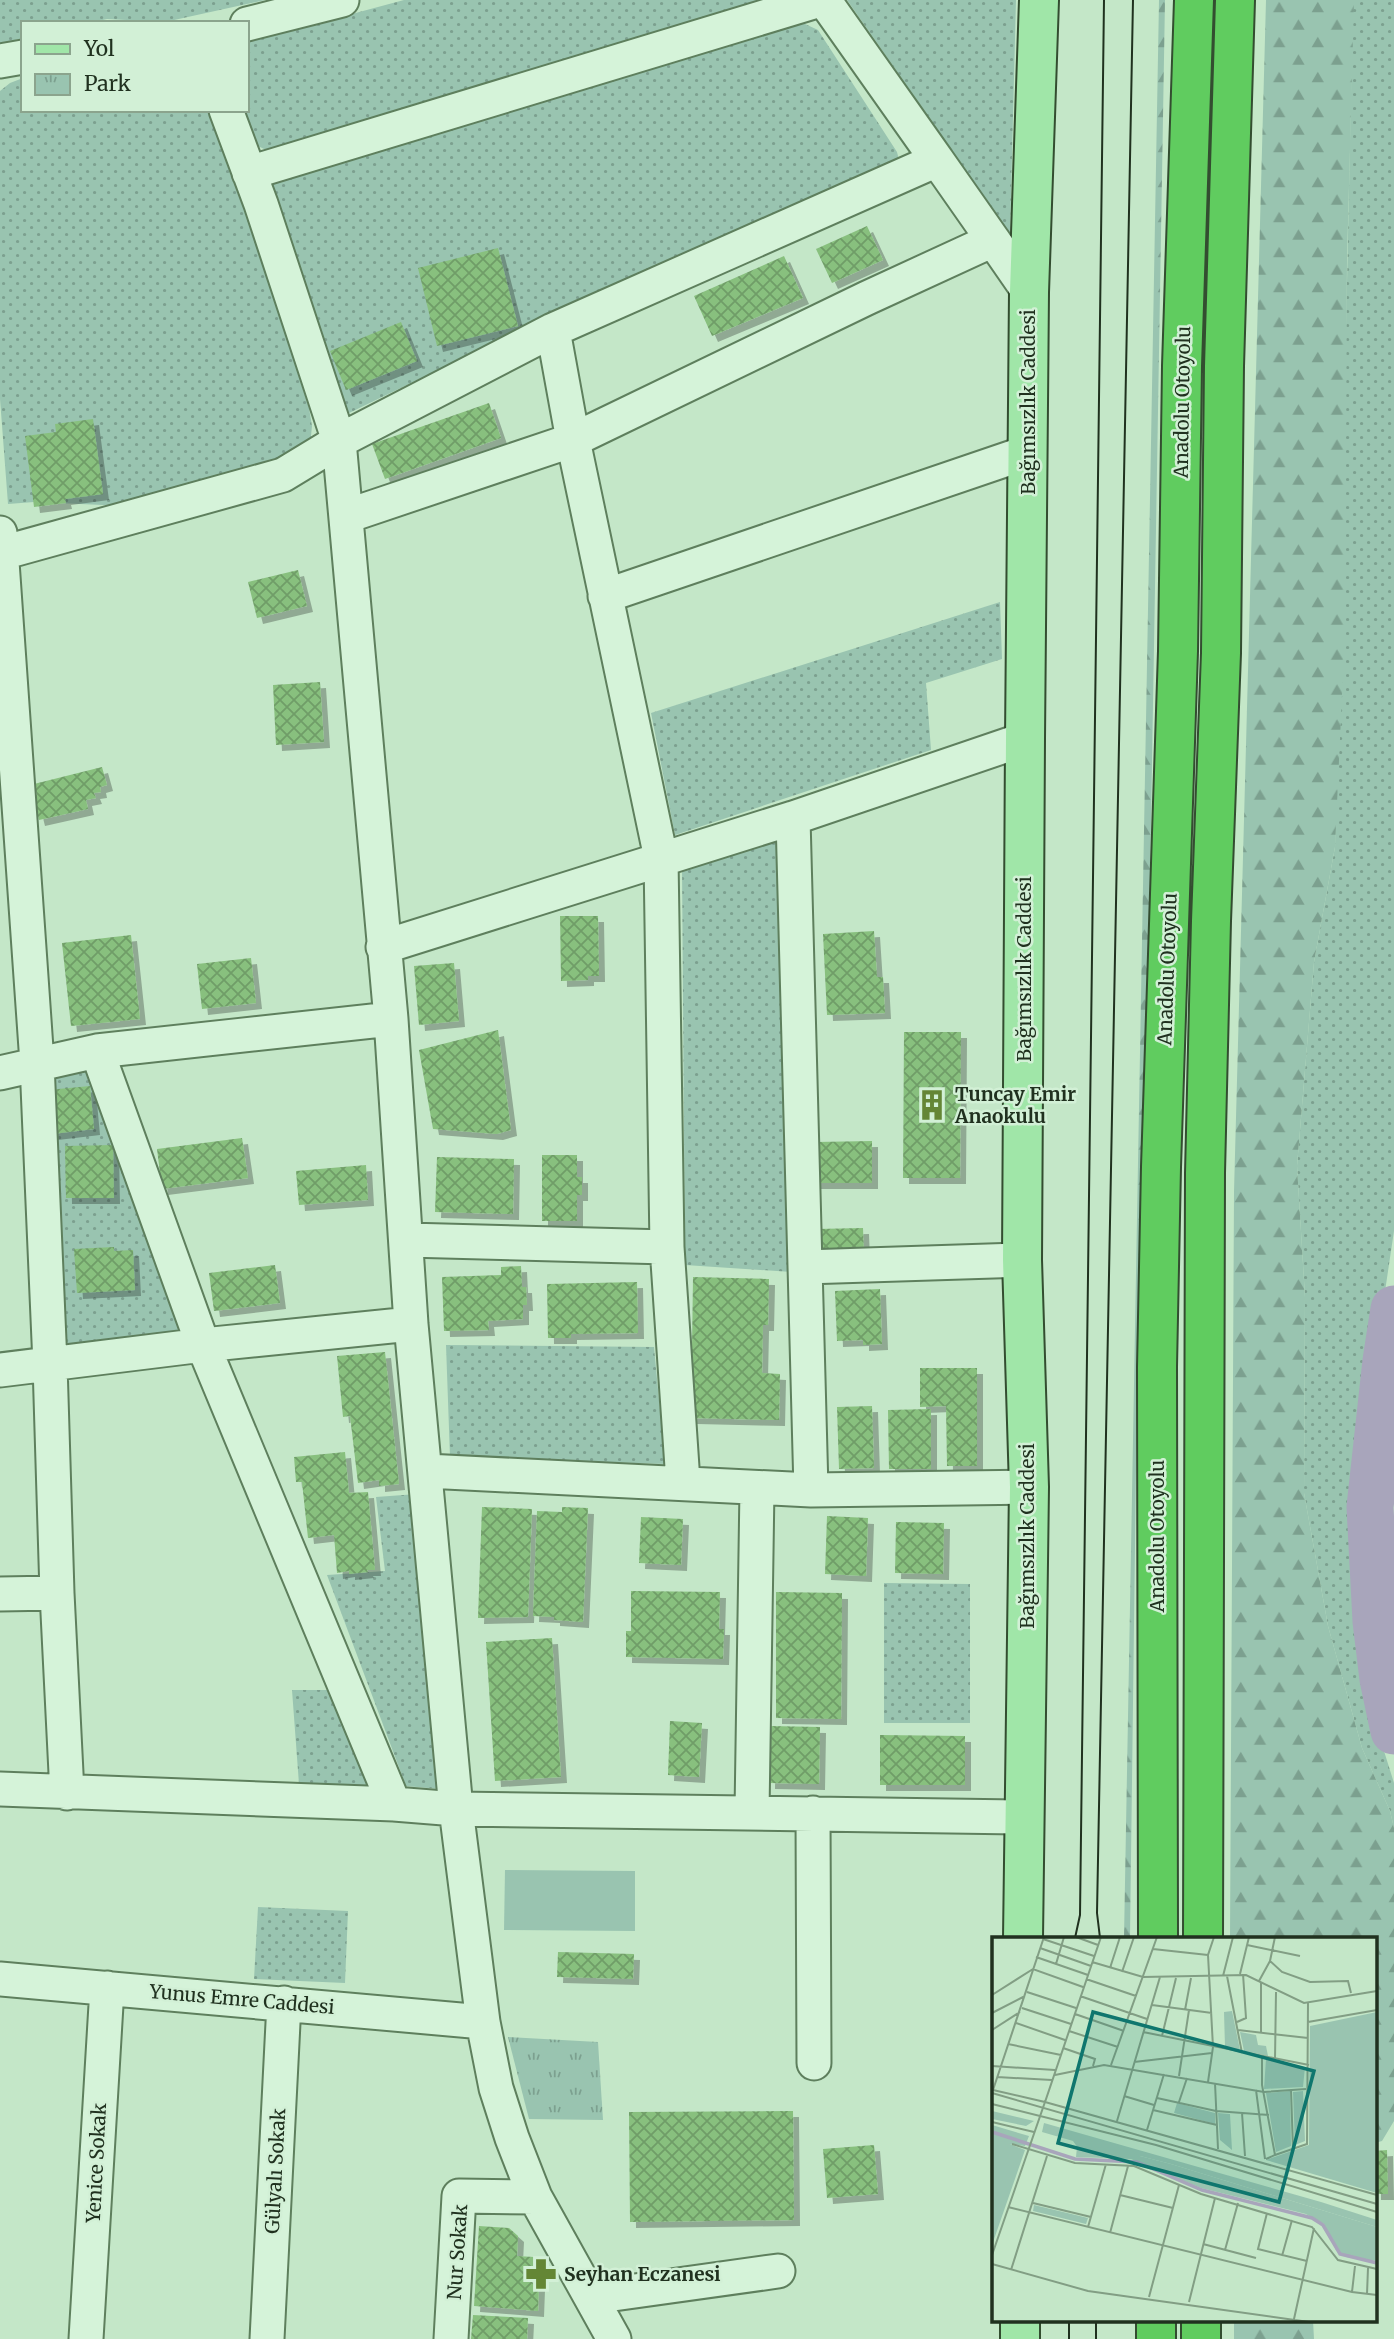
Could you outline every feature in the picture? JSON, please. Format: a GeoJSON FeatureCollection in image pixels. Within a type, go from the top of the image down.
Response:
{"type":"FeatureCollection","features":[{"type":"Feature","properties":{"kind":"highway","name":"Anadolu Otoyolu"},"geometry":{"type":"LineString","coordinates":[[1158,1937],[1157,1367],[1160,1180],[1178,651],[1182,366],[1194,0]]}},
{"type":"Feature","properties":{"kind":"highway"},"geometry":{"type":"LineString","coordinates":[[1203,1937],[1205,1174],[1221,653],[1224,366],[1236,0]]}},
{"type":"Feature","properties":{"kind":"main road","name":"Bağımsızlık Caddesi"},"geometry":{"type":"LineString","coordinates":[[1023,1937],[1029,1487],[1022,1260],[1025,739],[1029,292],[1039,0]]}},
{"type":"Feature","properties":{"kind":"street"},"geometry":{"type":"LineString","coordinates":[[248,24],[342,0]]}},
{"type":"Feature","properties":{"kind":"street"},"geometry":{"type":"LineString","coordinates":[[249,173],[822,0],[1029,292]]}},
{"type":"Feature","properties":{"kind":"street"},"geometry":{"type":"LineString","coordinates":[[0,61],[21,57]]}},
{"type":"Feature","properties":{"kind":"street"},"geometry":{"type":"LineString","coordinates":[[227,112],[339,441],[390,1019],[411,1324],[456,1809],[483,2022],[496,2088],[535,2197],[614,2339]]}},
{"type":"Feature","properties":{"kind":"street"},"geometry":{"type":"LineString","coordinates":[[67,1793],[37,1063],[8,759],[1,543],[283,475],[339,441],[553,330],[937,160]]}},
{"type":"Feature","properties":{"kind":"street"},"geometry":{"type":"LineString","coordinates":[[347,516],[573,440],[993,240]]}},
{"type":"Feature","properties":{"kind":"street"},"geometry":{"type":"LineString","coordinates":[[553,330],[573,440],[661,858],[667,1247],[683,1482]]}},
{"type":"Feature","properties":{"kind":"street"},"geometry":{"type":"LineString","coordinates":[[605,596],[1028,452]]}},
{"type":"Feature","properties":{"kind":"street"},"geometry":{"type":"LineString","coordinates":[[383,947],[793,818],[1025,739]]}},
{"type":"Feature","properties":{"kind":"street"},"geometry":{"type":"LineString","coordinates":[[793,818],[811,1490]]}},
{"type":"Feature","properties":{"kind":"street"},"geometry":{"type":"LineString","coordinates":[[0,1073],[97,1051],[390,1019]]}},
{"type":"Feature","properties":{"kind":"street"},"geometry":{"type":"LineString","coordinates":[[97,1051],[203,1345],[394,1804]]}},
{"type":"Feature","properties":{"kind":"street"},"geometry":{"type":"LineString","coordinates":[[407,1240],[667,1247]]}},
{"type":"Feature","properties":{"kind":"street"},"geometry":{"type":"LineString","coordinates":[[804,1267],[1022,1260]]}},
{"type":"Feature","properties":{"kind":"street"},"geometry":{"type":"LineString","coordinates":[[0,1370],[203,1345],[411,1324]]}},
{"type":"Feature","properties":{"kind":"street"},"geometry":{"type":"LineString","coordinates":[[426,1471],[811,1490],[1029,1487]]}},
{"type":"Feature","properties":{"kind":"street"},"geometry":{"type":"LineString","coordinates":[[752,1812],[757,1488]]}},
{"type":"Feature","properties":{"kind":"street"},"geometry":{"type":"LineString","coordinates":[[0,1594],[57,1593]]}},
{"type":"Feature","properties":{"kind":"street"},"geometry":{"type":"LineString","coordinates":[[0,1789],[394,1804],[456,1809],[1024,1816]]}},
{"type":"Feature","properties":{"kind":"street"},"geometry":{"type":"LineString","coordinates":[[813,1813],[814,2063]]}},
{"type":"Feature","properties":{"kind":"street","name":"Yunus Emre Caddesi"},"geometry":{"type":"LineString","coordinates":[[0,1979],[483,2022]]}},
{"type":"Feature","properties":{"kind":"street","name":"Yenice Sokak"},"geometry":{"type":"LineString","coordinates":[[86,2339],[107,1988]]}},
{"type":"Feature","properties":{"kind":"street","name":"Gülyalı Sokak"},"geometry":{"type":"LineString","coordinates":[[267,2339],[284,2003]]}},
{"type":"Feature","properties":{"kind":"street","name":"Nur Sokak"},"geometry":{"type":"LineString","coordinates":[[451,2339],[459,2196],[535,2197]]}},
{"type":"Feature","properties":{"kind":"street"},"geometry":{"type":"LineString","coordinates":[[592,2297],[778,2271]]}},
{"type":"Feature","properties":{"kind":"green space"},"geometry":{"type":"Polygon","coordinates":[[[0,0],[265,0],[170,21],[21,21],[21,39],[0,44],[0,0]]]}},
{"type":"Feature","properties":{"kind":"green space"},"geometry":{"type":"Polygon","coordinates":[[[404,0],[758,0],[266,150],[256,145],[244,112],[248,112],[248,42],[404,0]]]}},
{"type":"Feature","properties":{"kind":"green space"},"geometry":{"type":"Polygon","coordinates":[[[847,0],[1016,0],[1010,234],[847,0]]]}},
{"type":"Feature","properties":{"kind":"green space"},"geometry":{"type":"Polygon","coordinates":[[[1159,0],[1165,0],[1146,1117],[1137,1391],[1130,1937],[1124,1937],[1159,0]]]}},
{"type":"Feature","properties":{"kind":"green space"},"geometry":{"type":"Polygon","coordinates":[[[1266,0],[1354,0],[1347,261],[1345,630],[1335,847],[1314,962],[1297,1166],[1305,1297],[1304,1493],[1328,1626],[1362,1748],[1390,1811],[1394,1828],[1394,2121],[1382,2141],[1376,2143],[1376,1937],[1230,1937],[1234,1192],[1266,0]]]}},
{"type":"Feature","properties":{"kind":"green space"},"geometry":{"type":"Polygon","coordinates":[[[1353,0],[1394,0],[1394,1231],[1356,1486],[1354,1572],[1374,1719],[1394,1783],[1394,1828],[1390,1811],[1362,1748],[1328,1626],[1304,1493],[1305,1297],[1297,1166],[1314,962],[1335,847],[1353,0]]]}},
{"type":"Feature","properties":{"kind":"green space"},"geometry":{"type":"Polygon","coordinates":[[[803,23],[818,30],[897,152],[900,164],[578,302],[347,414],[266,186],[803,23]]]}},
{"type":"Feature","properties":{"kind":"green space"},"geometry":{"type":"Polygon","coordinates":[[[21,79],[21,112],[209,112],[236,180],[309,408],[312,426],[310,446],[258,467],[126,506],[34,502],[8,504],[0,399],[0,91],[21,79]]]}},
{"type":"Feature","properties":{"kind":"green space"},"geometry":{"type":"Polygon","coordinates":[[[1000,602],[1002,659],[926,683],[931,750],[675,835],[651,713],[1000,602]]]}},
{"type":"Feature","properties":{"kind":"green space"},"geometry":{"type":"Polygon","coordinates":[[[785,834],[792,1272],[685,1265],[682,865],[785,834]]]}},
{"type":"Feature","properties":{"kind":"green space"},"geometry":{"type":"Polygon","coordinates":[[[91,1066],[187,1333],[67,1344],[49,1071],[91,1066]]]}},
{"type":"Feature","properties":{"kind":"green space"},"geometry":{"type":"Polygon","coordinates":[[[446,1345],[654,1347],[665,1464],[450,1457],[446,1345]]]}},
{"type":"Feature","properties":{"kind":"green space"},"geometry":{"type":"Polygon","coordinates":[[[417,1494],[439,1789],[406,1786],[327,1575],[385,1571],[376,1497],[417,1494]]]}},
{"type":"Feature","properties":{"kind":"green space"},"geometry":{"type":"Polygon","coordinates":[[[884,1583],[970,1584],[970,1723],[884,1723],[884,1583]]]}},
{"type":"Feature","properties":{"kind":"green space"},"geometry":{"type":"Polygon","coordinates":[[[292,1690],[336,1690],[374,1788],[299,1784],[292,1690]]]}},
{"type":"Feature","properties":{"kind":"green space"},"geometry":{"type":"Polygon","coordinates":[[[505,1870],[635,1871],[635,1931],[504,1930],[505,1870]]]}},
{"type":"Feature","properties":{"kind":"green space"},"geometry":{"type":"Polygon","coordinates":[[[258,1907],[348,1911],[345,1983],[254,1979],[258,1907]]]}},
{"type":"Feature","properties":{"kind":"green space"},"geometry":{"type":"Polygon","coordinates":[[[508,2037],[598,2042],[603,2120],[529,2119],[508,2037]]]}},
{"type":"Feature","properties":{"kind":"green space"},"geometry":{"type":"Polygon","coordinates":[[[1234,2322],[1313,2322],[1314,2339],[1234,2339],[1234,2322]]]}},
{"type":"Feature","properties":{"kind":"building"},"geometry":{"type":"Polygon","coordinates":[[[867,226],[883,260],[832,283],[816,249],[867,226]]]}},
{"type":"Feature","properties":{"kind":"building"},"geometry":{"type":"Polygon","coordinates":[[[498,248],[518,326],[437,346],[418,268],[498,248]]]}},
{"type":"Feature","properties":{"kind":"building"},"geometry":{"type":"Polygon","coordinates":[[[784,256],[803,298],[712,336],[694,296],[784,256]]]}},
{"type":"Feature","properties":{"kind":"building"},"geometry":{"type":"Polygon","coordinates":[[[401,322],[417,361],[346,390],[330,351],[401,322]]]}},
{"type":"Feature","properties":{"kind":"building"},"geometry":{"type":"Polygon","coordinates":[[[489,403],[501,438],[385,479],[372,444],[489,403]]]}},
{"type":"Feature","properties":{"kind":"building"},"geometry":{"type":"Polygon","coordinates":[[[93,419],[103,494],[65,499],[66,503],[34,507],[25,436],[56,432],[55,424],[93,419]]]}},
{"type":"Feature","properties":{"kind":"building"},"geometry":{"type":"Polygon","coordinates":[[[298,570],[307,606],[257,618],[248,582],[298,570]]]}},
{"type":"Feature","properties":{"kind":"building"},"geometry":{"type":"Polygon","coordinates":[[[320,682],[324,742],[276,745],[273,685],[320,682]]]}},
{"type":"Feature","properties":{"kind":"building"},"geometry":{"type":"Polygon","coordinates":[[[102,767],[107,785],[100,787],[101,792],[94,793],[96,798],[86,800],[88,809],[39,820],[33,796],[37,795],[34,784],[102,767]]]}},
{"type":"Feature","properties":{"kind":"building"},"geometry":{"type":"Polygon","coordinates":[[[560,916],[598,916],[599,976],[588,976],[588,980],[561,981],[560,916]]]}},
{"type":"Feature","properties":{"kind":"building"},"geometry":{"type":"Polygon","coordinates":[[[874,931],[877,977],[883,977],[885,1013],[827,1015],[823,934],[874,931]]]}},
{"type":"Feature","properties":{"kind":"building"},"geometry":{"type":"Polygon","coordinates":[[[131,935],[140,1019],[71,1026],[62,943],[131,935]]]}},
{"type":"Feature","properties":{"kind":"building"},"geometry":{"type":"Polygon","coordinates":[[[251,958],[256,1003],[202,1009],[197,964],[251,958]]]}},
{"type":"Feature","properties":{"kind":"building"},"geometry":{"type":"Polygon","coordinates":[[[454,963],[459,1021],[419,1025],[414,966],[454,963]]]}},
{"type":"Feature","properties":{"kind":"building"},"geometry":{"type":"Polygon","coordinates":[[[498,1030],[511,1130],[497,1134],[433,1129],[419,1050],[498,1030]]]}},
{"type":"Feature","properties":{"kind":"building","name":"Tuncay Emir Anaokulu"},"geometry":{"type":"Polygon","coordinates":[[[904,1032],[961,1032],[960,1178],[903,1178],[904,1032]]]}},
{"type":"Feature","properties":{"kind":"building"},"geometry":{"type":"Polygon","coordinates":[[[90,1086],[94,1129],[52,1134],[48,1090],[90,1086]]]}},
{"type":"Feature","properties":{"kind":"building"},"geometry":{"type":"Polygon","coordinates":[[[242,1138],[248,1178],[162,1189],[157,1149],[242,1138]]]}},
{"type":"Feature","properties":{"kind":"building"},"geometry":{"type":"Polygon","coordinates":[[[872,1141],[872,1183],[815,1183],[815,1142],[872,1141]]]}},
{"type":"Feature","properties":{"kind":"building"},"geometry":{"type":"Polygon","coordinates":[[[113,1145],[114,1198],[66,1198],[65,1146],[113,1145]]]}},
{"type":"Feature","properties":{"kind":"building"},"geometry":{"type":"Polygon","coordinates":[[[542,1155],[577,1155],[577,1177],[582,1177],[582,1195],[577,1195],[577,1221],[542,1221],[542,1155]]]}},
{"type":"Feature","properties":{"kind":"building"},"geometry":{"type":"Polygon","coordinates":[[[437,1157],[514,1159],[513,1214],[435,1212],[437,1157]]]}},
{"type":"Feature","properties":{"kind":"building"},"geometry":{"type":"Polygon","coordinates":[[[366,1165],[368,1200],[299,1205],[296,1171],[366,1165]]]}},
{"type":"Feature","properties":{"kind":"building"},"geometry":{"type":"Polygon","coordinates":[[[863,1228],[864,1255],[817,1255],[816,1229],[863,1228]]]}},
{"type":"Feature","properties":{"kind":"building"},"geometry":{"type":"Polygon","coordinates":[[[114,1247],[114,1251],[133,1250],[135,1290],[77,1293],[74,1249],[114,1247]]]}},
{"type":"Feature","properties":{"kind":"building"},"geometry":{"type":"Polygon","coordinates":[[[275,1265],[280,1303],[214,1311],[209,1273],[275,1265]]]}},
{"type":"Feature","properties":{"kind":"building"},"geometry":{"type":"Polygon","coordinates":[[[521,1266],[522,1287],[526,1287],[527,1305],[523,1305],[523,1319],[488,1321],[489,1330],[444,1331],[442,1277],[501,1275],[501,1267],[521,1266]]]}},
{"type":"Feature","properties":{"kind":"building"},"geometry":{"type":"Polygon","coordinates":[[[693,1277],[769,1279],[768,1325],[763,1325],[762,1373],[780,1374],[779,1420],[691,1418],[693,1277]]]}},
{"type":"Feature","properties":{"kind":"building"},"geometry":{"type":"Polygon","coordinates":[[[637,1282],[638,1333],[571,1334],[571,1338],[548,1338],[547,1284],[637,1282]]]}},
{"type":"Feature","properties":{"kind":"building"},"geometry":{"type":"Polygon","coordinates":[[[880,1289],[882,1344],[863,1345],[863,1340],[837,1341],[835,1291],[880,1289]]]}},
{"type":"Feature","properties":{"kind":"building"},"geometry":{"type":"Polygon","coordinates":[[[385,1352],[399,1484],[379,1486],[379,1480],[358,1483],[350,1416],[343,1417],[337,1356],[385,1352]]]}},
{"type":"Feature","properties":{"kind":"building"},"geometry":{"type":"Polygon","coordinates":[[[920,1368],[977,1368],[977,1466],[947,1466],[946,1406],[920,1407],[920,1368]]]}},
{"type":"Feature","properties":{"kind":"building"},"geometry":{"type":"Polygon","coordinates":[[[872,1406],[874,1468],[839,1469],[837,1407],[872,1406]]]}},
{"type":"Feature","properties":{"kind":"building"},"geometry":{"type":"Polygon","coordinates":[[[931,1409],[931,1469],[889,1469],[888,1410],[931,1409]]]}},
{"type":"Feature","properties":{"kind":"building"},"geometry":{"type":"Polygon","coordinates":[[[345,1452],[349,1493],[368,1492],[375,1570],[367,1570],[368,1572],[337,1573],[334,1535],[308,1538],[302,1482],[296,1482],[294,1457],[345,1452]]]}},
{"type":"Feature","properties":{"kind":"building"},"geometry":{"type":"Polygon","coordinates":[[[482,1507],[532,1509],[528,1617],[478,1618],[482,1507]]]}},
{"type":"Feature","properties":{"kind":"building"},"geometry":{"type":"Polygon","coordinates":[[[562,1507],[588,1508],[583,1622],[533,1616],[537,1511],[562,1512],[562,1507]]]}},
{"type":"Feature","properties":{"kind":"building"},"geometry":{"type":"Polygon","coordinates":[[[827,1516],[868,1518],[866,1576],[825,1574],[827,1516]]]}},
{"type":"Feature","properties":{"kind":"building"},"geometry":{"type":"Polygon","coordinates":[[[641,1517],[683,1519],[681,1565],[639,1563],[641,1517]]]}},
{"type":"Feature","properties":{"kind":"building"},"geometry":{"type":"Polygon","coordinates":[[[896,1522],[944,1523],[943,1574],[895,1573],[896,1522]]]}},
{"type":"Feature","properties":{"kind":"building"},"geometry":{"type":"Polygon","coordinates":[[[631,1591],[720,1592],[719,1629],[724,1629],[723,1659],[626,1657],[626,1631],[631,1631],[631,1591]]]}},
{"type":"Feature","properties":{"kind":"building"},"geometry":{"type":"Polygon","coordinates":[[[776,1592],[842,1593],[841,1719],[776,1718],[776,1592]]]}},
{"type":"Feature","properties":{"kind":"building"},"geometry":{"type":"Polygon","coordinates":[[[552,1638],[561,1777],[495,1781],[486,1642],[552,1638]]]}},
{"type":"Feature","properties":{"kind":"building"},"geometry":{"type":"Polygon","coordinates":[[[670,1721],[702,1723],[699,1777],[668,1775],[670,1721]]]}},
{"type":"Feature","properties":{"kind":"building"},"geometry":{"type":"Polygon","coordinates":[[[770,1726],[820,1727],[819,1784],[769,1783],[770,1726]]]}},
{"type":"Feature","properties":{"kind":"building"},"geometry":{"type":"Polygon","coordinates":[[[880,1735],[965,1736],[965,1785],[880,1785],[880,1735]]]}},
{"type":"Feature","properties":{"kind":"building"},"geometry":{"type":"Polygon","coordinates":[[[558,1952],[634,1954],[633,1979],[557,1977],[558,1952]]]}},
{"type":"Feature","properties":{"kind":"building"},"geometry":{"type":"Polygon","coordinates":[[[793,2111],[794,2220],[630,2222],[629,2112],[793,2111]]]}},
{"type":"Feature","properties":{"kind":"building"},"geometry":{"type":"Polygon","coordinates":[[[874,2145],[878,2194],[827,2198],[823,2149],[874,2145]]]}},
{"type":"Feature","properties":{"kind":"building"},"geometry":{"type":"Polygon","coordinates":[[[1387,2150],[1388,2194],[1376,2194],[1376,2151],[1387,2150]]]}},
{"type":"Feature","properties":{"kind":"building"},"geometry":{"type":"Polygon","coordinates":[[[479,2226],[509,2228],[518,2236],[517,2256],[534,2257],[532,2283],[539,2284],[538,2311],[474,2306],[479,2226]]]}},
{"type":"Feature","properties":{"kind":"building"},"geometry":{"type":"Polygon","coordinates":[[[473,2315],[528,2318],[527,2339],[471,2339],[473,2315]]]}},
{"type":"Feature","properties":{"kind":"waterway"},"geometry":{"type":"LineString","coordinates":[[1394,1309],[1370,1507],[1376,1621],[1383,1679],[1394,1731]]}},
{"type":"Feature","properties":{"kind":"tram line"},"geometry":{"type":"LineString","coordinates":[[1075,1937],[1080,1915],[1104,0]]}},
{"type":"Feature","properties":{"kind":"tram line"},"geometry":{"type":"LineString","coordinates":[[1100,1937],[1097,1913],[1133,0]]}},
{"type":"Feature","properties":{"kind":"tram line"},"geometry":{"type":"LineString","coordinates":[[1069,2322],[1069,2339]]}},
{"type":"Feature","properties":{"kind":"tram line"},"geometry":{"type":"LineString","coordinates":[[1096,2322],[1096,2339]]}},
{"type":"Feature","properties":{"kind":"place","name":"Tuncay Emir Anaokulu"},"geometry":{"type":"Point","coordinates":[932,1105]}},
{"type":"Feature","properties":{"kind":"place","name":"Seyhan Eczanesi"},"geometry":{"type":"Point","coordinates":[541,2274]}}]}
